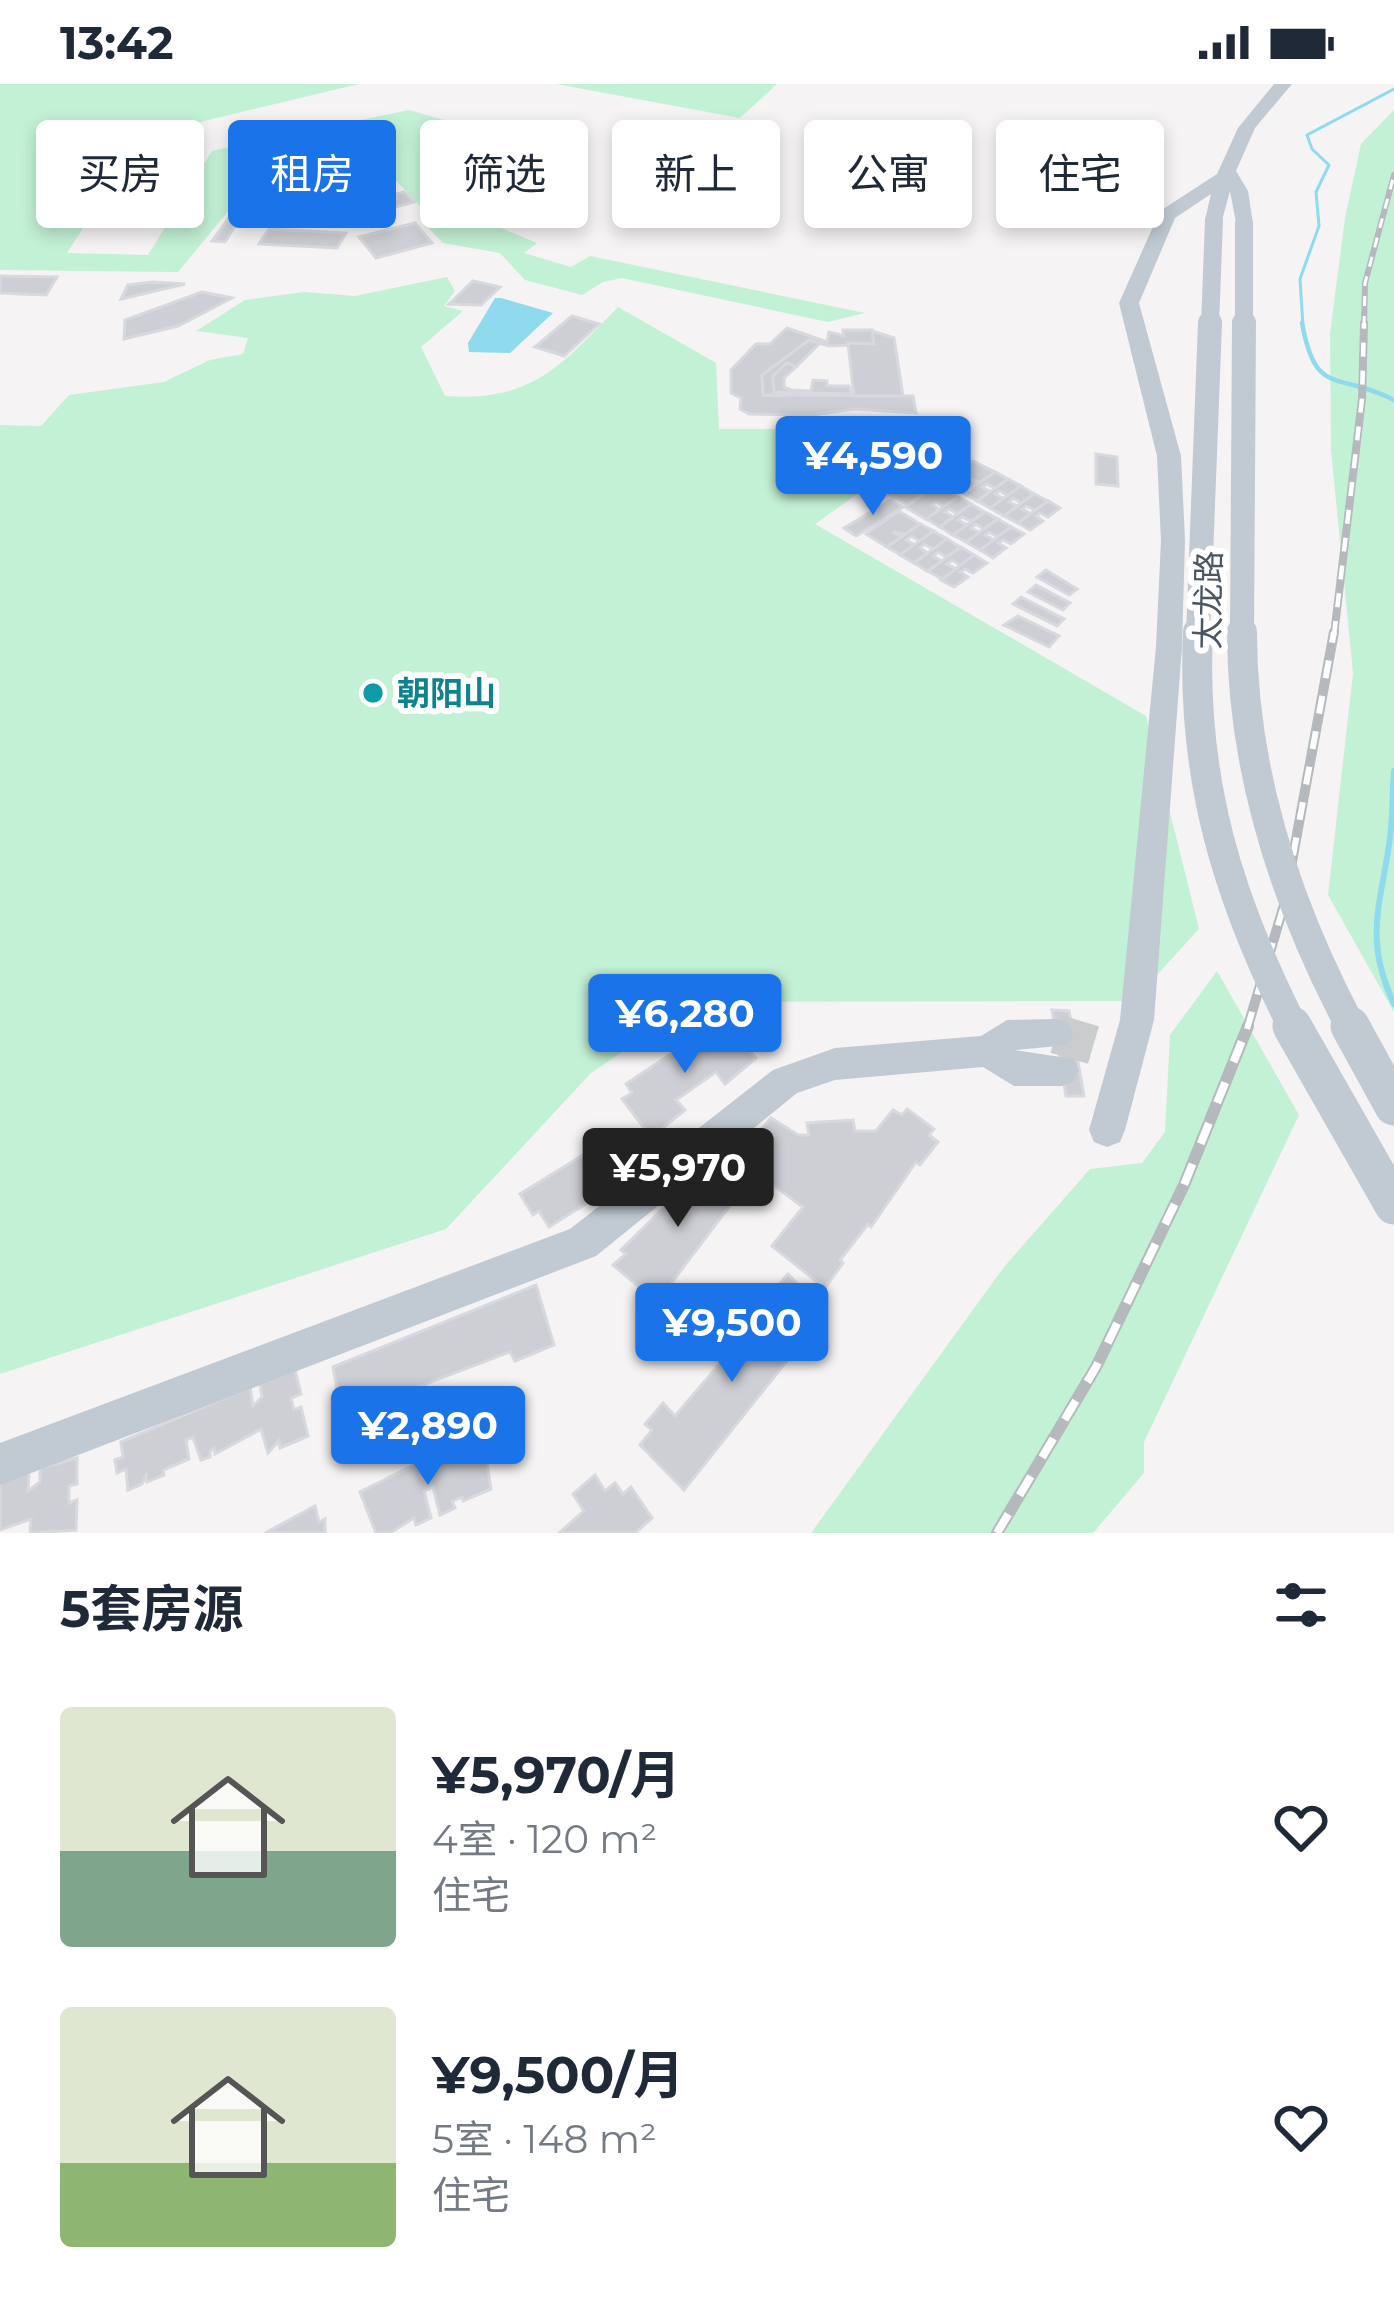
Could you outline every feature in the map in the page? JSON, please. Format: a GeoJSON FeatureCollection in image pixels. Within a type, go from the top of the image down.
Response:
{"type":"FeatureCollection","features":[{"type":"Feature","properties":{"kind":"street"},"geometry":{"type":"LineString","coordinates":[[1284,84],[1245,128],[1221,187],[1214,220],[1196,678],[1204,786],[1229,873],[1273,986],[1328,1098],[1394,1205]]}},
{"type":"Feature","properties":{"kind":"street"},"geometry":{"type":"LineString","coordinates":[[1106,1130],[1137,1020],[1169,646],[1173,540],[1169,456],[1129,303],[1167,215],[1229,174]]}},
{"type":"Feature","properties":{"kind":"street","name":"太龙路"},"geometry":{"type":"LineString","coordinates":[[1229,174],[1239,191],[1244,224],[1243,695],[1251,772],[1274,857],[1303,933],[1344,1021],[1394,1106]]}},
{"type":"Feature","properties":{"kind":"street"},"geometry":{"type":"LineString","coordinates":[[0,1464],[583,1243],[785,1081],[835,1064],[988,1052],[1007,1035],[1056,1034]]}},
{"type":"Feature","properties":{"kind":"street"},"geometry":{"type":"LineString","coordinates":[[988,1052],[1014,1070],[1062,1070]]}},
{"type":"Feature","properties":{"kind":"green space"},"geometry":{"type":"Polygon","coordinates":[[[0,84],[359,84],[204,121],[36,120],[36,228],[83,228],[67,253],[148,255],[165,228],[204,228],[204,164],[212,151],[228,148],[228,211],[178,272],[0,270],[0,84]]]}},
{"type":"Feature","properties":{"kind":"green space"},"geometry":{"type":"Polygon","coordinates":[[[556,84],[777,84],[740,118],[556,84]]]}},
{"type":"Feature","properties":{"kind":"green space"},"geometry":{"type":"Polygon","coordinates":[[[409,110],[444,120],[420,120],[420,206],[396,181],[396,120],[361,120],[409,110]]]}},
{"type":"Feature","properties":{"kind":"green space"},"geometry":{"type":"Polygon","coordinates":[[[1394,110],[1394,1012],[1328,895],[1353,673],[1331,450],[1330,334],[1345,218],[1361,144],[1394,110]]]}},
{"type":"Feature","properties":{"kind":"green space"},"geometry":{"type":"Polygon","coordinates":[[[429,228],[501,228],[537,243],[524,253],[571,267],[590,256],[865,313],[828,322],[622,278],[603,282],[582,295],[525,280],[500,253],[443,243],[429,228]]]}},
{"type":"Feature","properties":{"kind":"green space"},"geometry":{"type":"Polygon","coordinates":[[[447,277],[455,291],[444,306],[463,311],[421,347],[445,396],[502,393],[544,376],[618,307],[716,363],[719,429],[909,429],[915,453],[815,524],[1146,716],[1199,929],[1133,1001],[696,1002],[591,1073],[446,1229],[0,1374],[0,425],[41,426],[69,395],[164,382],[210,360],[243,354],[248,338],[196,331],[245,300],[304,292],[355,296],[447,277]]]}},
{"type":"Feature","properties":{"kind":"green space"},"geometry":{"type":"Polygon","coordinates":[[[1217,971],[1299,1115],[1144,1442],[1144,1473],[1093,1533],[811,1533],[1004,1267],[1090,1169],[1142,1163],[1165,1132],[1170,1035],[1217,971]]]}},
{"type":"Feature","properties":{"kind":"water"},"geometry":{"type":"Polygon","coordinates":[[[495,298],[553,313],[510,353],[469,352],[468,343],[495,298]]]}},
{"type":"Feature","properties":{"kind":"building"},"geometry":{"type":"Polygon","coordinates":[[[404,192],[414,202],[396,207],[396,194],[404,192]]]}},
{"type":"Feature","properties":{"kind":"building"},"geometry":{"type":"Polygon","coordinates":[[[228,219],[228,228],[234,228],[225,242],[212,241],[228,219]]]}},
{"type":"Feature","properties":{"kind":"building"},"geometry":{"type":"Polygon","coordinates":[[[415,223],[432,243],[376,258],[359,237],[415,223]]]}},
{"type":"Feature","properties":{"kind":"building"},"geometry":{"type":"Polygon","coordinates":[[[269,229],[346,233],[337,248],[259,244],[269,229]]]}},
{"type":"Feature","properties":{"kind":"building"},"geometry":{"type":"Polygon","coordinates":[[[0,276],[57,277],[46,295],[0,293],[0,276]]]}},
{"type":"Feature","properties":{"kind":"building"},"geometry":{"type":"Polygon","coordinates":[[[473,281],[500,287],[481,305],[449,304],[473,281]]]}},
{"type":"Feature","properties":{"kind":"building"},"geometry":{"type":"Polygon","coordinates":[[[185,284],[121,299],[128,285],[185,284]]]}},
{"type":"Feature","properties":{"kind":"building"},"geometry":{"type":"Polygon","coordinates":[[[202,292],[232,298],[178,326],[124,339],[125,320],[202,292]]]}},
{"type":"Feature","properties":{"kind":"building"},"geometry":{"type":"Polygon","coordinates":[[[572,316],[599,324],[564,356],[535,347],[572,316]]]}},
{"type":"Feature","properties":{"kind":"building"},"geometry":{"type":"Polygon","coordinates":[[[787,328],[827,342],[829,332],[844,336],[843,330],[872,330],[874,344],[829,346],[809,340],[762,375],[763,395],[913,396],[916,413],[854,409],[812,415],[749,414],[740,409],[741,398],[731,393],[731,370],[756,344],[770,344],[787,328]]]}},
{"type":"Feature","properties":{"kind":"building"},"geometry":{"type":"Polygon","coordinates":[[[872,331],[894,338],[903,396],[854,396],[848,343],[874,344],[872,331]]]}},
{"type":"Feature","properties":{"kind":"building"},"geometry":{"type":"Polygon","coordinates":[[[809,340],[820,343],[796,367],[787,363],[773,376],[774,392],[784,396],[763,395],[762,375],[809,340]]]}},
{"type":"Feature","properties":{"kind":"building"},"geometry":{"type":"Polygon","coordinates":[[[787,363],[796,367],[784,378],[784,387],[811,391],[813,380],[827,381],[827,386],[849,386],[852,394],[774,392],[773,376],[787,363]]]}},
{"type":"Feature","properties":{"kind":"building"},"geometry":{"type":"Polygon","coordinates":[[[1096,454],[1117,457],[1118,486],[1096,484],[1096,454]]]}},
{"type":"Feature","properties":{"kind":"building"},"geometry":{"type":"Polygon","coordinates":[[[973,461],[995,472],[981,482],[969,479],[977,484],[964,493],[943,482],[973,461]]]}},
{"type":"Feature","properties":{"kind":"building"},"geometry":{"type":"Polygon","coordinates":[[[929,469],[946,478],[907,505],[890,495],[929,469]]]}},
{"type":"Feature","properties":{"kind":"building"},"geometry":{"type":"Polygon","coordinates":[[[995,472],[1008,479],[995,488],[986,484],[982,487],[991,492],[977,501],[964,493],[995,472]]]}},
{"type":"Feature","properties":{"kind":"building"},"geometry":{"type":"Polygon","coordinates":[[[1008,479],[1021,486],[1008,496],[1000,491],[995,494],[1004,499],[991,508],[977,501],[1008,479]]]}},
{"type":"Feature","properties":{"kind":"building"},"geometry":{"type":"Polygon","coordinates":[[[937,485],[958,497],[944,507],[936,502],[932,505],[940,510],[926,519],[905,507],[937,485]]]}},
{"type":"Feature","properties":{"kind":"building"},"geometry":{"type":"Polygon","coordinates":[[[1021,486],[1034,494],[1021,503],[1013,498],[1009,502],[1017,506],[1004,516],[990,508],[1021,486]]]}},
{"type":"Feature","properties":{"kind":"building"},"geometry":{"type":"Polygon","coordinates":[[[1034,494],[1048,501],[1035,510],[1026,506],[1022,509],[1031,514],[1018,523],[1004,516],[1034,494]]]}},
{"type":"Feature","properties":{"kind":"building"},"geometry":{"type":"Polygon","coordinates":[[[958,497],[971,504],[958,514],[949,509],[945,512],[953,517],[940,527],[926,519],[958,497]]]}},
{"type":"Feature","properties":{"kind":"building"},"geometry":{"type":"Polygon","coordinates":[[[891,500],[903,507],[856,536],[844,528],[891,500]]]}},
{"type":"Feature","properties":{"kind":"building"},"geometry":{"type":"Polygon","coordinates":[[[1048,501],[1060,508],[1048,517],[1040,513],[1036,516],[1043,521],[1030,530],[1018,523],[1048,501]]]}},
{"type":"Feature","properties":{"kind":"building"},"geometry":{"type":"Polygon","coordinates":[[[971,504],[984,512],[971,521],[962,517],[958,520],[967,525],[953,535],[940,527],[971,504]]]}},
{"type":"Feature","properties":{"kind":"building"},"geometry":{"type":"Polygon","coordinates":[[[899,511],[920,524],[906,534],[893,532],[902,537],[887,547],[866,534],[899,511]]]}},
{"type":"Feature","properties":{"kind":"building"},"geometry":{"type":"Polygon","coordinates":[[[985,512],[998,519],[984,529],[976,524],[971,528],[980,533],[966,542],[953,535],[985,512]]]}},
{"type":"Feature","properties":{"kind":"building"},"geometry":{"type":"Polygon","coordinates":[[[998,519],[1011,527],[998,537],[989,532],[985,535],[994,540],[980,550],[966,542],[998,519]]]}},
{"type":"Feature","properties":{"kind":"building"},"geometry":{"type":"Polygon","coordinates":[[[920,524],[934,531],[920,541],[911,536],[906,540],[915,545],[901,555],[887,547],[920,524]]]}},
{"type":"Feature","properties":{"kind":"building"},"geometry":{"type":"Polygon","coordinates":[[[1011,527],[1024,534],[1011,544],[998,543],[1006,548],[993,558],[980,550],[1011,527]]]}},
{"type":"Feature","properties":{"kind":"building"},"geometry":{"type":"Polygon","coordinates":[[[933,531],[947,539],[933,549],[924,544],[920,548],[928,553],[914,563],[900,555],[933,531]]]}},
{"type":"Feature","properties":{"kind":"building"},"geometry":{"type":"Polygon","coordinates":[[[947,539],[960,547],[946,557],[938,552],[933,556],[942,561],[927,571],[914,563],[947,539]]]}},
{"type":"Feature","properties":{"kind":"building"},"geometry":{"type":"Polygon","coordinates":[[[961,547],[974,555],[960,565],[952,560],[947,564],[956,569],[942,579],[928,571],[961,547]]]}},
{"type":"Feature","properties":{"kind":"building"},"geometry":{"type":"Polygon","coordinates":[[[974,555],[987,563],[973,573],[960,572],[968,577],[954,587],[941,580],[974,555]]]}},
{"type":"Feature","properties":{"kind":"building"},"geometry":{"type":"Polygon","coordinates":[[[1046,570],[1077,589],[1069,595],[1037,577],[1046,570]]]}},
{"type":"Feature","properties":{"kind":"building"},"geometry":{"type":"Polygon","coordinates":[[[1036,585],[1070,603],[1063,610],[1028,592],[1036,585]]]}},
{"type":"Feature","properties":{"kind":"building"},"geometry":{"type":"Polygon","coordinates":[[[1021,597],[1064,619],[1057,626],[1013,604],[1021,597]]]}},
{"type":"Feature","properties":{"kind":"building"},"geometry":{"type":"Polygon","coordinates":[[[1018,616],[1059,636],[1049,647],[1004,625],[1018,616]]]}},
{"type":"Feature","properties":{"kind":"building"},"geometry":{"type":"Polygon","coordinates":[[[1052,1010],[1069,1011],[1084,1096],[1066,1096],[1052,1010]]]}},
{"type":"Feature","properties":{"kind":"building"},"geometry":{"type":"Polygon","coordinates":[[[721,1021],[756,1058],[725,1084],[716,1072],[676,1100],[685,1110],[651,1137],[622,1099],[632,1093],[626,1084],[721,1021]]]}},
{"type":"Feature","properties":{"kind":"building"},"geometry":{"type":"Polygon","coordinates":[[[907,1109],[934,1129],[929,1135],[938,1142],[920,1165],[916,1162],[871,1227],[868,1224],[840,1260],[843,1263],[825,1288],[772,1246],[803,1207],[742,1162],[752,1152],[745,1148],[771,1118],[798,1135],[809,1135],[807,1123],[853,1120],[855,1131],[876,1131],[893,1110],[902,1115],[907,1109]]]}},
{"type":"Feature","properties":{"kind":"building"},"geometry":{"type":"Polygon","coordinates":[[[619,1133],[638,1171],[549,1227],[539,1211],[533,1215],[520,1194],[619,1133]]]}},
{"type":"Feature","properties":{"kind":"building"},"geometry":{"type":"Polygon","coordinates":[[[692,1162],[707,1173],[714,1164],[744,1187],[657,1302],[613,1265],[626,1254],[621,1250],[686,1186],[678,1177],[692,1162]]]}},
{"type":"Feature","properties":{"kind":"building"},"geometry":{"type":"Polygon","coordinates":[[[788,1274],[825,1313],[684,1490],[640,1445],[652,1430],[645,1424],[663,1403],[675,1416],[763,1313],[758,1309],[788,1274]]]}},
{"type":"Feature","properties":{"kind":"building"},"geometry":{"type":"Polygon","coordinates":[[[536,1285],[554,1345],[515,1361],[510,1352],[388,1398],[390,1417],[345,1434],[333,1367],[536,1285]]]}},
{"type":"Feature","properties":{"kind":"building"},"geometry":{"type":"Polygon","coordinates":[[[295,1370],[301,1394],[291,1398],[294,1410],[301,1407],[308,1436],[280,1448],[279,1441],[268,1453],[261,1429],[215,1454],[214,1448],[210,1457],[201,1460],[193,1437],[186,1440],[189,1459],[163,1470],[164,1475],[147,1482],[146,1475],[142,1484],[128,1490],[126,1469],[117,1473],[115,1460],[123,1457],[121,1442],[250,1387],[253,1406],[262,1397],[260,1384],[295,1370]]]}},
{"type":"Feature","properties":{"kind":"building"},"geometry":{"type":"Polygon","coordinates":[[[483,1439],[491,1489],[452,1501],[455,1508],[440,1515],[433,1487],[424,1491],[431,1518],[416,1525],[414,1518],[390,1533],[376,1533],[360,1492],[418,1463],[422,1479],[429,1475],[425,1461],[483,1439]]]}},
{"type":"Feature","properties":{"kind":"building"},"geometry":{"type":"Polygon","coordinates":[[[77,1458],[77,1484],[69,1486],[69,1503],[77,1500],[76,1530],[30,1533],[31,1519],[0,1530],[0,1480],[29,1472],[28,1491],[40,1482],[40,1468],[77,1458]]]}},
{"type":"Feature","properties":{"kind":"building"},"geometry":{"type":"Polygon","coordinates":[[[595,1475],[605,1491],[615,1483],[623,1494],[631,1487],[652,1518],[635,1533],[559,1533],[584,1511],[573,1494],[595,1475]]]}},
{"type":"Feature","properties":{"kind":"building"},"geometry":{"type":"Polygon","coordinates":[[[315,1506],[319,1522],[325,1519],[325,1533],[265,1533],[315,1506]]]}},
{"type":"Feature","properties":{"kind":"waterway"},"geometry":{"type":"LineString","coordinates":[[1303,326],[1300,279],[1319,226],[1316,192],[1329,165],[1312,149],[1307,135],[1394,89]]}},
{"type":"Feature","properties":{"kind":"waterway"},"geometry":{"type":"LineString","coordinates":[[1302,323],[1314,363],[1322,373],[1394,400]]}},
{"type":"Feature","properties":{"kind":"waterway"},"geometry":{"type":"LineString","coordinates":[[1394,771],[1391,830],[1377,921],[1379,960],[1394,1004]]}},
{"type":"Feature","properties":{"kind":"tunnel"},"geometry":{"type":"LineString","coordinates":[[1056,1034],[1128,1055]]}},
{"type":"Feature","properties":{"kind":"railway"},"geometry":{"type":"LineString","coordinates":[[1364,326],[1365,283],[1394,175]]}},
{"type":"Feature","properties":{"kind":"railway"},"geometry":{"type":"LineString","coordinates":[[1334,635],[1362,399],[1364,323]]}},
{"type":"Feature","properties":{"kind":"railway"},"geometry":{"type":"LineString","coordinates":[[1248,1027],[1284,905],[1334,632]]}},
{"type":"Feature","properties":{"kind":"railway"},"geometry":{"type":"LineString","coordinates":[[997,1533],[1096,1367],[1184,1185],[1248,1027]]}},
{"type":"Feature","properties":{"kind":"place","name":"朝阳山"},"geometry":{"type":"Point","coordinates":[373,693]}}]}
